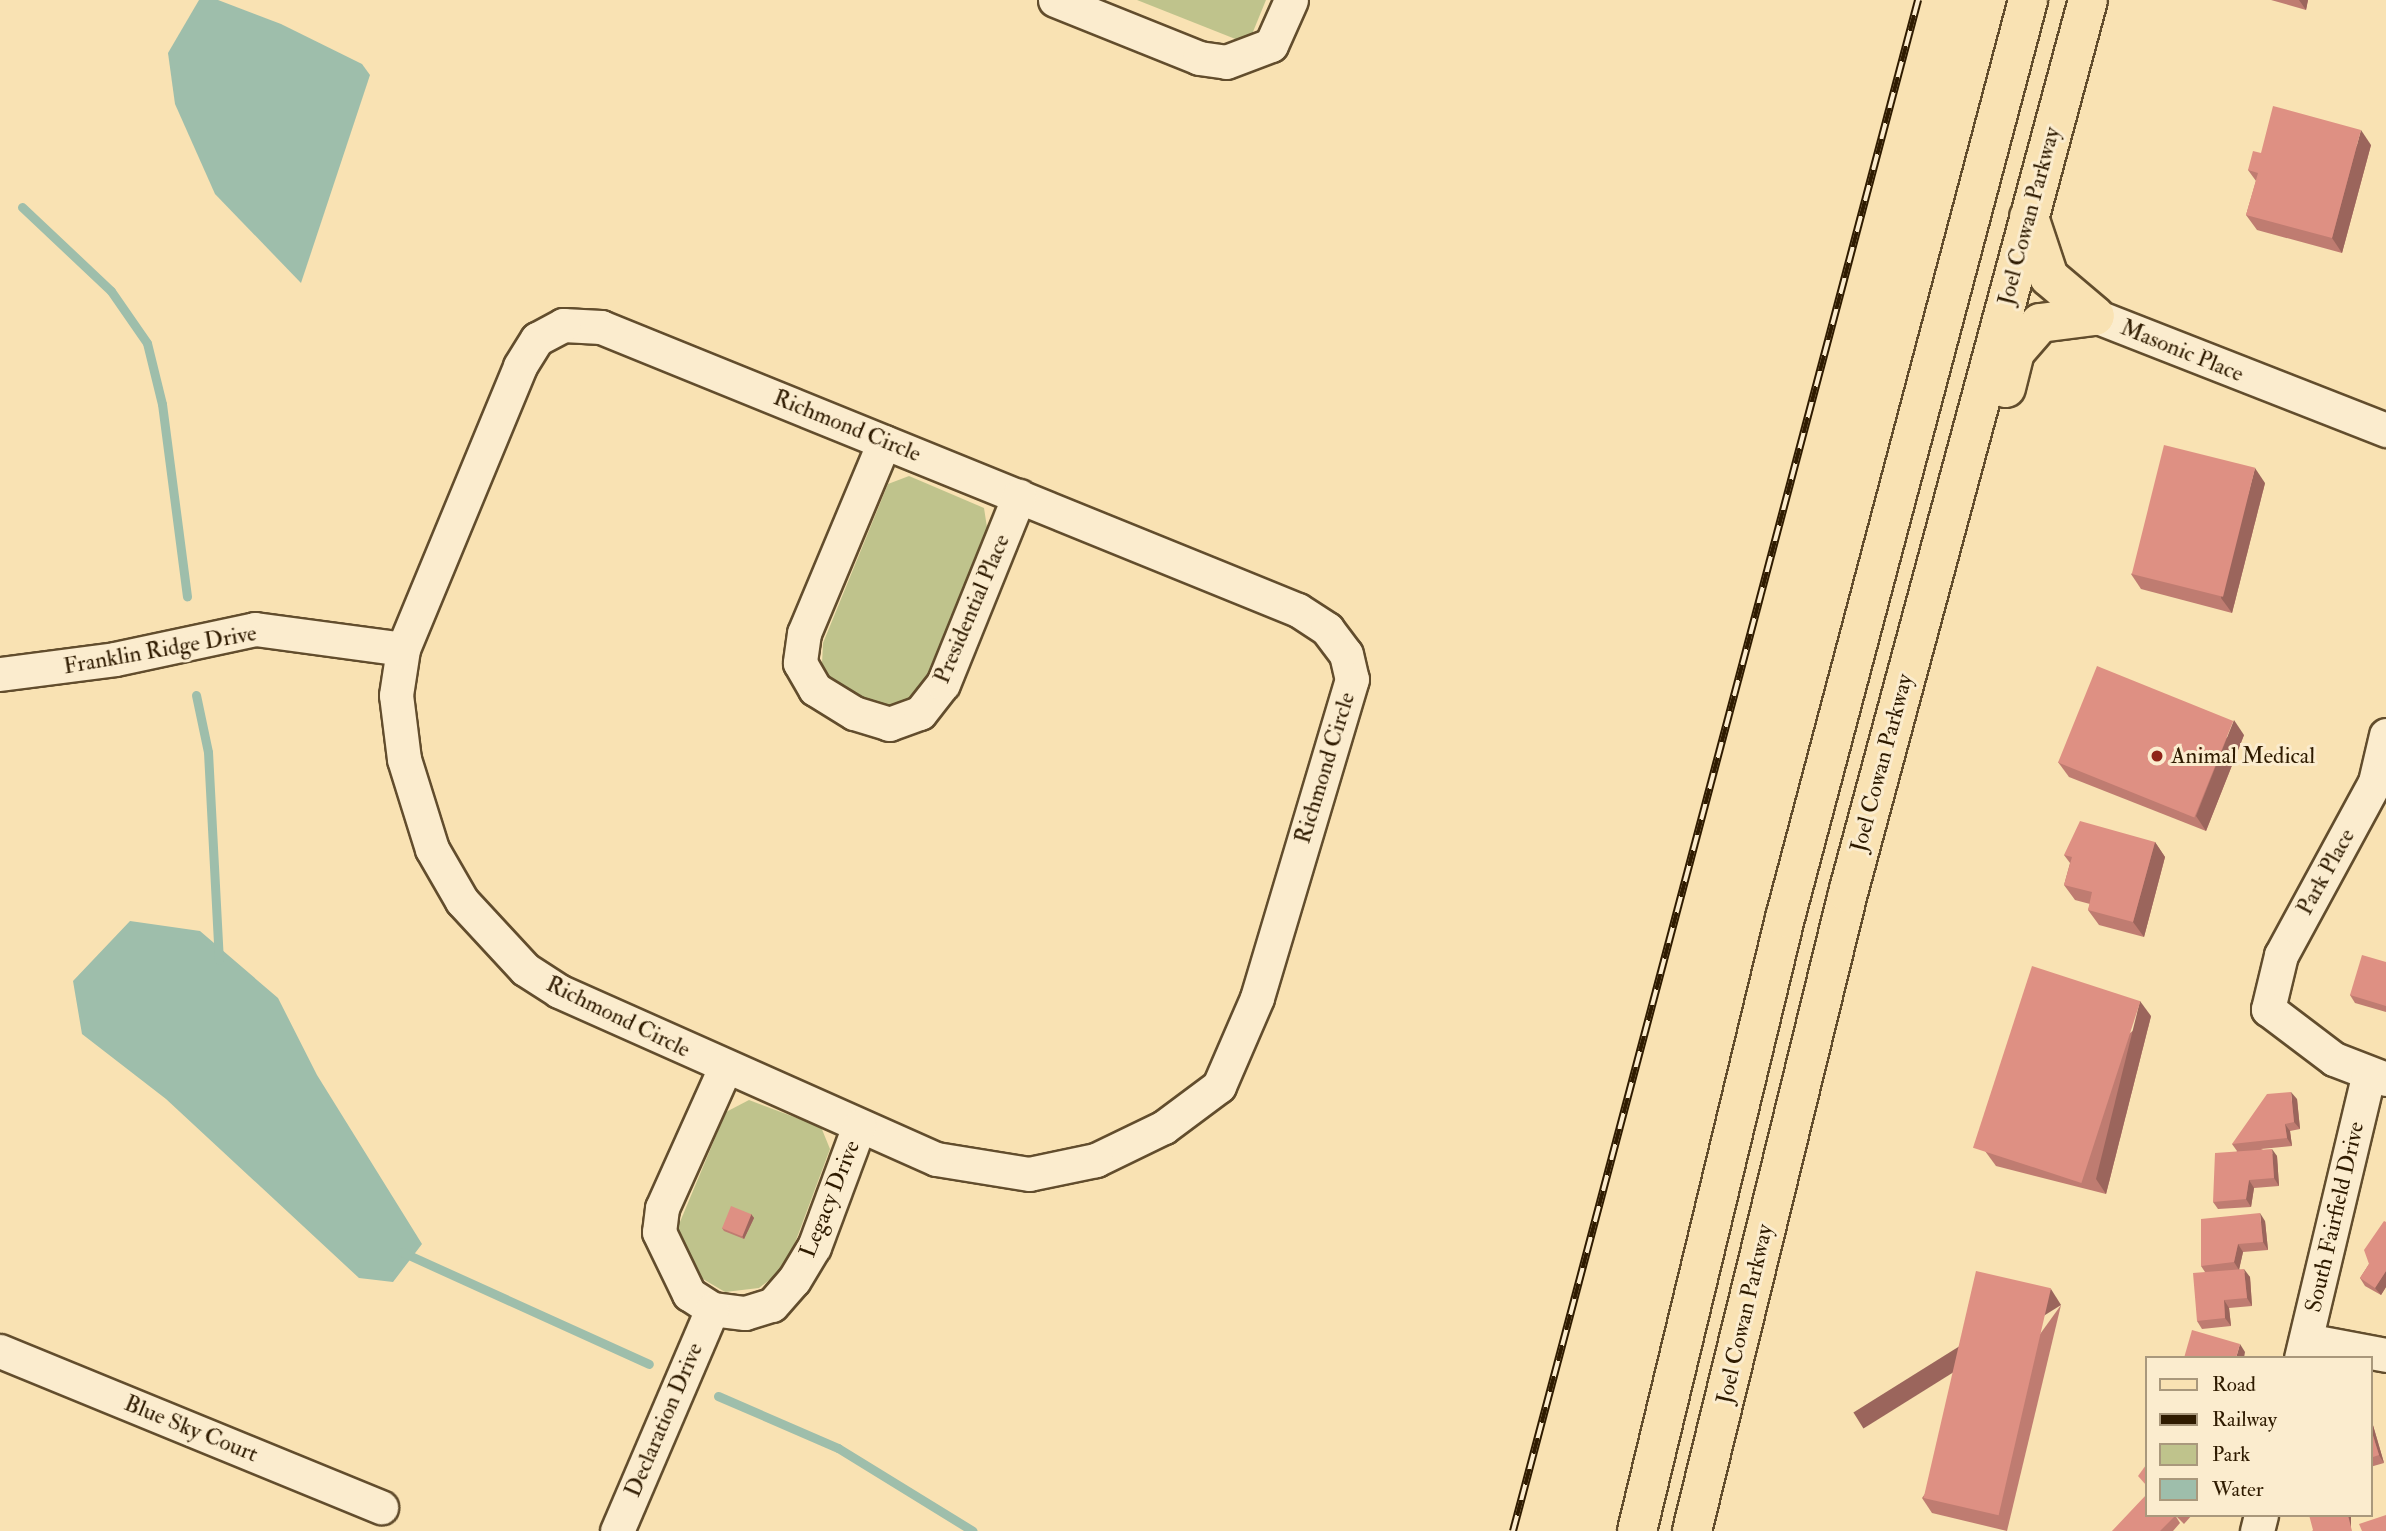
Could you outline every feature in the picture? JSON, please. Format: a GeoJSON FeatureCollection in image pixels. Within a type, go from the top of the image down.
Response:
{"type":"FeatureCollection","features":[{"type":"Feature","properties":{"kind":"main road"},"geometry":{"type":"LineString","coordinates":[[1637,1531],[1785,918],[2028,0]]}},
{"type":"Feature","properties":{"kind":"main road","name":"Joel Cowan Parkway"},"geometry":{"type":"LineString","coordinates":[[1692,1531],[1918,628],[2088,0]]}},
{"type":"Feature","properties":{"kind":"main road","name":"Masonic Place"},"geometry":{"type":"LineString","coordinates":[[2029,217],[2049,277],[2095,316]]}},
{"type":"Feature","properties":{"kind":"main road"},"geometry":{"type":"LineString","coordinates":[[1918,628],[1955,565],[2015,352],[2040,323],[2095,316]]}},
{"type":"Feature","properties":{"kind":"street"},"geometry":{"type":"LineString","coordinates":[[1055,0],[1199,58],[1226,62],[1271,45],[1291,0]]}},
{"type":"Feature","properties":{"kind":"street","name":"Masonic Place"},"geometry":{"type":"LineString","coordinates":[[2095,316],[2386,430]]}},
{"type":"Feature","properties":{"kind":"street","name":"Richmond Circle"},"geometry":{"type":"LineString","coordinates":[[564,325],[601,327],[1019,496],[1298,610],[1327,629],[1346,654],[1352,679],[1257,998],[1219,1086],[1164,1127],[1096,1160],[1029,1174],[936,1159],[724,1069],[559,990],[525,969],[462,901],[432,849],[404,759],[396,695],[402,649],[520,366],[537,339],[564,325]]}},
{"type":"Feature","properties":{"kind":"street","name":"Presidential Place"},"geometry":{"type":"LineString","coordinates":[[884,442],[804,633],[800,663],[815,690],[854,713],[890,724],[920,713],[943,684],[1019,496]]}},
{"type":"Feature","properties":{"kind":"street","name":"Franklin Ridge Drive"},"geometry":{"type":"LineString","coordinates":[[0,674],[116,659],[255,629],[402,649]]}},
{"type":"Feature","properties":{"kind":"street","name":"Park Place"},"geometry":{"type":"LineString","coordinates":[[2377,1078],[2324,1053],[2268,1009],[2281,955],[2375,782],[2386,735]]}},
{"type":"Feature","properties":{"kind":"street"},"geometry":{"type":"LineString","coordinates":[[712,1310],[689,1294],[659,1232],[662,1208],[724,1069]]}},
{"type":"Feature","properties":{"kind":"street","name":"South Fairfield Drive"},"geometry":{"type":"LineString","coordinates":[[2303,1349],[2377,1078]]}},
{"type":"Feature","properties":{"kind":"street","name":"Legacy Drive"},"geometry":{"type":"LineString","coordinates":[[712,1310],[746,1313],[772,1305],[794,1280],[814,1247],[859,1126]]}},
{"type":"Feature","properties":{"kind":"street","name":"Declaration Drive"},"geometry":{"type":"LineString","coordinates":[[617,1531],[712,1310]]}},
{"type":"Feature","properties":{"kind":"street"},"geometry":{"type":"LineString","coordinates":[[2303,1349],[2386,1354]]}},
{"type":"Feature","properties":{"kind":"street","name":"Blue Sky Court"},"geometry":{"type":"LineString","coordinates":[[0,1351],[381,1507]]}},
{"type":"Feature","properties":{"kind":"green space"},"geometry":{"type":"Polygon","coordinates":[[[1137,0],[1266,0],[1248,44],[1137,0]]]}},
{"type":"Feature","properties":{"kind":"green space"},"geometry":{"type":"Polygon","coordinates":[[[909,476],[984,508],[988,534],[925,683],[909,700],[882,708],[847,694],[830,679],[822,664],[823,643],[888,484],[909,476]]]}},
{"type":"Feature","properties":{"kind":"green space"},"geometry":{"type":"Polygon","coordinates":[[[749,1100],[821,1127],[830,1149],[786,1267],[759,1288],[725,1292],[691,1272],[677,1229],[726,1112],[749,1100]]]}},
{"type":"Feature","properties":{"kind":"water"},"geometry":{"type":"Polygon","coordinates":[[[199,0],[218,0],[281,24],[362,64],[370,75],[301,283],[215,194],[175,104],[168,53],[199,0]]]}},
{"type":"Feature","properties":{"kind":"water"},"geometry":{"type":"Polygon","coordinates":[[[130,921],[200,931],[278,998],[317,1075],[422,1244],[393,1282],[359,1278],[166,1099],[82,1034],[73,981],[130,921]]]}},
{"type":"Feature","properties":{"kind":"building"},"geometry":{"type":"Polygon","coordinates":[[[2273,106],[2361,130],[2332,238],[2246,215],[2258,173],[2248,170],[2253,151],[2261,153],[2273,106]]]}},
{"type":"Feature","properties":{"kind":"building"},"geometry":{"type":"Polygon","coordinates":[[[2164,445],[2255,468],[2223,597],[2132,574],[2164,445]]]}},
{"type":"Feature","properties":{"kind":"building","name":"Animal Medical"},"geometry":{"type":"Polygon","coordinates":[[[2097,666],[2233,721],[2194,817],[2058,762],[2097,666]]]}},
{"type":"Feature","properties":{"kind":"building"},"geometry":{"type":"Polygon","coordinates":[[[2080,821],[2155,842],[2133,922],[2088,910],[2092,892],[2064,885],[2072,857],[2064,855],[2080,821]]]}},
{"type":"Feature","properties":{"kind":"building"},"geometry":{"type":"Polygon","coordinates":[[[2362,955],[2386,962],[2386,1006],[2350,995],[2362,955]]]}},
{"type":"Feature","properties":{"kind":"building"},"geometry":{"type":"Polygon","coordinates":[[[2032,966],[2140,1001],[2081,1183],[1973,1148],[2032,966]]]}},
{"type":"Feature","properties":{"kind":"building"},"geometry":{"type":"Polygon","coordinates":[[[2291,1092],[2294,1122],[2285,1124],[2287,1138],[2232,1144],[2267,1094],[2291,1092]]]}},
{"type":"Feature","properties":{"kind":"building"},"geometry":{"type":"Polygon","coordinates":[[[2272,1149],[2274,1178],[2249,1180],[2246,1199],[2213,1202],[2215,1153],[2272,1149]]]}},
{"type":"Feature","properties":{"kind":"building"},"geometry":{"type":"Polygon","coordinates":[[[731,1206],[751,1214],[742,1236],[722,1228],[731,1206]]]}},
{"type":"Feature","properties":{"kind":"building"},"geometry":{"type":"Polygon","coordinates":[[[2260,1213],[2263,1242],[2238,1244],[2234,1262],[2201,1266],[2201,1219],[2260,1213]]]}},
{"type":"Feature","properties":{"kind":"building"},"geometry":{"type":"Polygon","coordinates":[[[2384,1221],[2386,1271],[2375,1288],[2360,1278],[2369,1264],[2364,1250],[2384,1221]]]}},
{"type":"Feature","properties":{"kind":"building"},"geometry":{"type":"Polygon","coordinates":[[[2244,1269],[2247,1298],[2224,1300],[2225,1318],[2197,1321],[2193,1273],[2244,1269]]]}},
{"type":"Feature","properties":{"kind":"building"},"geometry":{"type":"Polygon","coordinates":[[[1976,1271],[2051,1288],[1999,1515],[1924,1498],[1976,1271]]]}},
{"type":"Feature","properties":{"kind":"building"},"geometry":{"type":"Polygon","coordinates":[[[2192,1330],[2240,1344],[2237,1356],[2185,1356],[2192,1330]]]}},
{"type":"Feature","properties":{"kind":"building"},"geometry":{"type":"Polygon","coordinates":[[[2372,1432],[2379,1455],[2372,1457],[2372,1432]]]}},
{"type":"Feature","properties":{"kind":"building"},"geometry":{"type":"Polygon","coordinates":[[[2144,1468],[2144,1483],[2138,1476],[2144,1468]]]}},
{"type":"Feature","properties":{"kind":"building"},"geometry":{"type":"Polygon","coordinates":[[[2144,1497],[2144,1517],[2174,1517],[2160,1531],[2112,1531],[2144,1497]]]}},
{"type":"Feature","properties":{"kind":"building"},"geometry":{"type":"Polygon","coordinates":[[[2386,1515],[2386,1531],[2362,1531],[2359,1524],[2386,1515]]]}},
{"type":"Feature","properties":{"kind":"building"},"geometry":{"type":"Polygon","coordinates":[[[2310,1517],[2348,1517],[2352,1531],[2312,1531],[2310,1517]]]}},
{"type":"Feature","properties":{"kind":"waterway"},"geometry":{"type":"LineString","coordinates":[[22,207],[111,291],[147,343],[162,404],[187,596]]}},
{"type":"Feature","properties":{"kind":"waterway"},"geometry":{"type":"LineString","coordinates":[[196,695],[208,752],[219,960]]}},
{"type":"Feature","properties":{"kind":"waterway"},"geometry":{"type":"LineString","coordinates":[[402,1252],[649,1364]]}},
{"type":"Feature","properties":{"kind":"waterway"},"geometry":{"type":"LineString","coordinates":[[718,1396],[838,1448],[973,1531]]}},
{"type":"Feature","properties":{"kind":"railway"},"geometry":{"type":"LineString","coordinates":[[1513,1531],[1918,0]]}},
{"type":"Feature","properties":{"kind":"place","name":"Animal Medical"},"geometry":{"type":"Point","coordinates":[2157,756]}}]}
